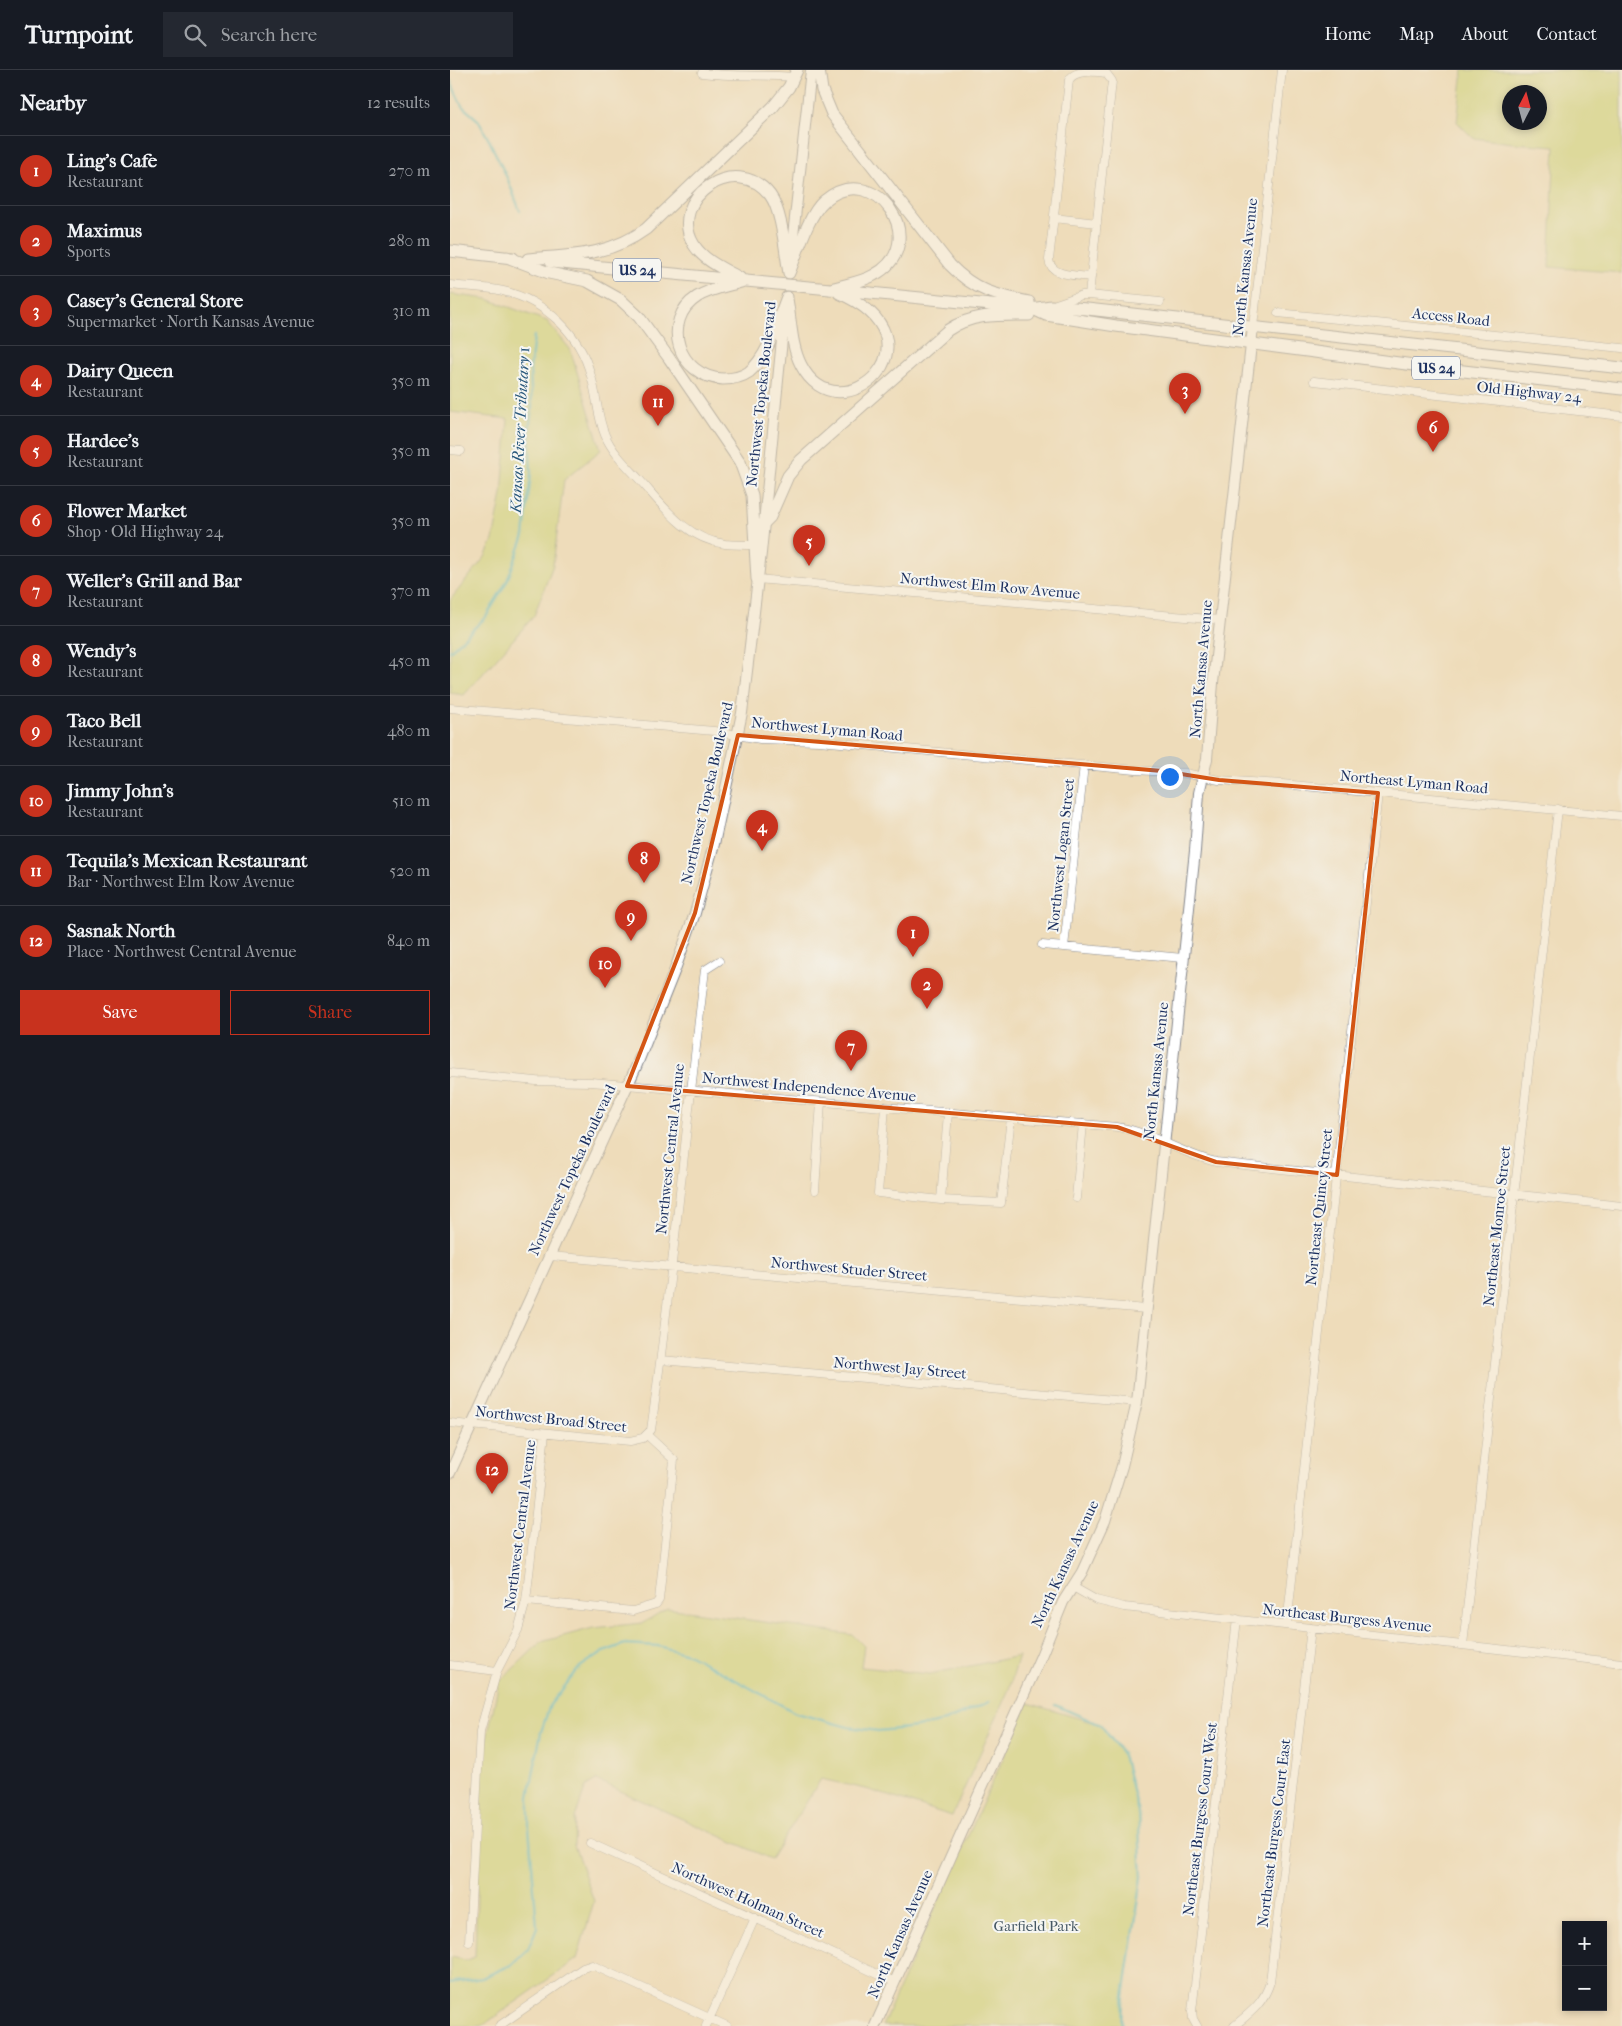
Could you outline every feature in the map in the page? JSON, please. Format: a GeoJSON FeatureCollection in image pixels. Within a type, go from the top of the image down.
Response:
{"type":"FeatureCollection","features":[{"type":"Feature","properties":{"kind":"highway"},"geometry":{"type":"LineString","coordinates":[[819,70],[822,90],[832,114],[961,276],[972,285],[994,295],[1048,310]]}},
{"type":"Feature","properties":{"kind":"highway"},"geometry":{"type":"LineString","coordinates":[[528,259],[600,251],[624,243],[636,236],[773,107],[789,87],[795,74]]}},
{"type":"Feature","properties":{"kind":"highway"},"geometry":{"type":"LineString","coordinates":[[746,281],[706,258],[693,244],[690,236],[689,218],[693,204],[702,191],[720,180],[729,178],[748,180],[764,188],[770,195],[778,211],[789,273]]}},
{"type":"Feature","properties":{"kind":"highway"},"geometry":{"type":"LineString","coordinates":[[789,273],[813,215],[824,201],[832,195],[854,189],[864,190],[880,197],[888,204],[896,219],[899,240],[896,253],[890,262],[874,276],[830,289]]}},
{"type":"Feature","properties":{"kind":"highway","name":"US 24"},"geometry":{"type":"LineString","coordinates":[[450,251],[1032,309],[1253,327],[1622,368]]}},
{"type":"Feature","properties":{"kind":"highway"},"geometry":{"type":"LineString","coordinates":[[507,257],[549,273],[587,281],[621,300],[639,317],[740,462],[752,495],[758,545],[757,579]]}},
{"type":"Feature","properties":{"kind":"highway"},"geometry":{"type":"LineString","coordinates":[[746,281],[697,297],[688,306],[681,318],[678,336],[684,358],[694,370],[708,377],[727,379],[748,372],[764,353],[787,297]]}},
{"type":"Feature","properties":{"kind":"highway"},"geometry":{"type":"LineString","coordinates":[[787,297],[796,352],[801,366],[811,379],[822,387],[832,391],[848,391],[863,386],[875,377],[884,364],[887,354],[886,344],[880,323],[866,307],[858,301],[830,289]]}},
{"type":"Feature","properties":{"kind":"highway"},"geometry":{"type":"LineString","coordinates":[[763,524],[770,516],[788,476],[801,460],[948,330],[963,321],[983,316],[1048,310]]}},
{"type":"Feature","properties":{"kind":"highway","name":"US 24"},"geometry":{"type":"LineString","coordinates":[[1048,310],[1116,326],[1252,342],[1437,368],[1622,389]]}},
{"type":"Feature","properties":{"kind":"main road","name":"Northwest Topeka Boulevard"},"geometry":{"type":"LineString","coordinates":[[758,545],[763,524],[811,70]]}},
{"type":"Feature","properties":{"kind":"main road","name":"North Kansas Avenue"},"geometry":{"type":"LineString","coordinates":[[875,2026],[1041,1656],[1063,1602],[1082,1572],[1105,1522],[1122,1466],[1137,1402],[1195,851],[1198,801],[1207,759],[1220,620],[1253,327]]}},
{"type":"Feature","properties":{"kind":"main road","name":"Northwest Topeka Boulevard"},"geometry":{"type":"LineString","coordinates":[[450,1473],[627,1086],[664,998],[695,912],[714,844],[738,735],[757,579]]}},
{"type":"Feature","properties":{"kind":"street"},"geometry":{"type":"LineString","coordinates":[[1089,295],[1091,277],[1096,223],[1112,78],[1106,73],[1079,70],[1070,77],[1049,260],[1050,267],[1057,272],[1091,277]]}},
{"type":"Feature","properties":{"kind":"street","name":"North Kansas Avenue"},"geometry":{"type":"LineString","coordinates":[[1253,327],[1282,70]]}},
{"type":"Feature","properties":{"kind":"street"},"geometry":{"type":"LineString","coordinates":[[702,73],[729,76],[795,74]]}},
{"type":"Feature","properties":{"kind":"street"},"geometry":{"type":"LineString","coordinates":[[1054,218],[1096,223]]}},
{"type":"Feature","properties":{"kind":"street"},"geometry":{"type":"LineString","coordinates":[[450,285],[492,289],[516,295],[538,305],[552,315],[570,333],[587,361],[600,422],[605,437],[614,450],[684,528],[724,544],[758,545]]}},
{"type":"Feature","properties":{"kind":"street"},"geometry":{"type":"LineString","coordinates":[[1048,310],[1082,295],[1160,302]]}},
{"type":"Feature","properties":{"kind":"street","name":"Access Road"},"geometry":{"type":"LineString","coordinates":[[1278,313],[1622,348]]}},
{"type":"Feature","properties":{"kind":"street","name":"Old Highway 24"},"geometry":{"type":"LineString","coordinates":[[1314,382],[1622,416]]}},
{"type":"Feature","properties":{"kind":"street"},"geometry":{"type":"LineString","coordinates":[[450,450],[461,451]]}},
{"type":"Feature","properties":{"kind":"street","name":"Northwest Elm Row Avenue"},"geometry":{"type":"LineString","coordinates":[[757,579],[1220,620]]}},
{"type":"Feature","properties":{"kind":"street","name":"Northwest Lyman Road"},"geometry":{"type":"LineString","coordinates":[[450,708],[714,731],[760,739],[819,741],[1084,765],[1185,772],[1203,777]]}},
{"type":"Feature","properties":{"kind":"street","name":"Northwest Logan Street"},"geometry":{"type":"LineString","coordinates":[[1064,947],[1084,765]]}},
{"type":"Feature","properties":{"kind":"street","name":"Northeast Lyman Road"},"geometry":{"type":"LineString","coordinates":[[1203,777],[1219,780],[1282,784],[1622,816]]}},
{"type":"Feature","properties":{"kind":"street","name":"Northeast Quincy Street"},"geometry":{"type":"LineString","coordinates":[[1287,1625],[1378,793]]}},
{"type":"Feature","properties":{"kind":"street","name":"Northeast Monroe Street"},"geometry":{"type":"LineString","coordinates":[[1463,1645],[1558,809]]}},
{"type":"Feature","properties":{"kind":"street"},"geometry":{"type":"LineString","coordinates":[[1042,944],[1183,958]]}},
{"type":"Feature","properties":{"kind":"street","name":"Northwest Central Avenue"},"geometry":{"type":"LineString","coordinates":[[647,1435],[651,1430],[661,1360],[705,970],[719,961]]}},
{"type":"Feature","properties":{"kind":"street","name":"Northwest Independence Avenue"},"geometry":{"type":"LineString","coordinates":[[450,1073],[536,1081],[577,1081],[1127,1128],[1197,1157],[1216,1162],[1622,1206]]}},
{"type":"Feature","properties":{"kind":"street"},"geometry":{"type":"LineString","coordinates":[[815,1190],[822,1102]]}},
{"type":"Feature","properties":{"kind":"street"},"geometry":{"type":"LineString","coordinates":[[885,1107],[878,1193],[941,1200],[1001,1204],[1011,1118]]}},
{"type":"Feature","properties":{"kind":"street"},"geometry":{"type":"LineString","coordinates":[[941,1200],[948,1113]]}},
{"type":"Feature","properties":{"kind":"street"},"geometry":{"type":"LineString","coordinates":[[1076,1198],[1083,1124]]}},
{"type":"Feature","properties":{"kind":"street","name":"Northwest Studer Street"},"geometry":{"type":"LineString","coordinates":[[550,1256],[1146,1309]]}},
{"type":"Feature","properties":{"kind":"street","name":"Northwest Jay Street"},"geometry":{"type":"LineString","coordinates":[[661,1360],[1137,1402]]}},
{"type":"Feature","properties":{"kind":"street","name":"Northwest Broad Street"},"geometry":{"type":"LineString","coordinates":[[450,1423],[630,1442],[637,1441],[647,1435]]}},
{"type":"Feature","properties":{"kind":"street","name":"Northwest Central Avenue"},"geometry":{"type":"LineString","coordinates":[[469,1942],[478,1751],[484,1713],[497,1671],[518,1630],[526,1601],[545,1433]]}},
{"type":"Feature","properties":{"kind":"street"},"geometry":{"type":"LineString","coordinates":[[526,1601],[633,1611],[656,1604],[660,1600],[674,1460],[647,1435]]}},
{"type":"Feature","properties":{"kind":"street","name":"Northeast Burgess Avenue"},"geometry":{"type":"LineString","coordinates":[[1072,1587],[1096,1600],[1118,1606],[1622,1663]]}},
{"type":"Feature","properties":{"kind":"street","name":"Northeast Burgess Court West"},"geometry":{"type":"LineString","coordinates":[[1196,2024],[1192,2010],[1237,1619]]}},
{"type":"Feature","properties":{"kind":"street","name":"Northeast Burgess Court East"},"geometry":{"type":"LineString","coordinates":[[1234,2026],[1265,1998],[1270,1982],[1310,1628]]}},
{"type":"Feature","properties":{"kind":"street"},"geometry":{"type":"LineString","coordinates":[[450,1665],[497,1671]]}},
{"type":"Feature","properties":{"kind":"street","name":"Northwest Holman Street"},"geometry":{"type":"LineString","coordinates":[[590,1843],[895,1982]]}},
{"type":"Feature","properties":{"kind":"street"},"geometry":{"type":"LineString","coordinates":[[708,2022],[754,1918]]}},
{"type":"Feature","properties":{"kind":"street"},"geometry":{"type":"LineString","coordinates":[[499,2026],[583,1968],[592,1965],[708,2022],[726,2026]]}},
{"type":"Feature","properties":{"kind":"highlighted area"},"geometry":{"type":"Polygon","coordinates":[[[738,735],[1162,771],[1219,780],[1378,793],[1337,1175],[1216,1162],[1117,1127],[627,1086],[695,913],[738,735]]]}},
{"type":"Feature","properties":{"kind":"green space"},"geometry":{"type":"Polygon","coordinates":[[[1463,70],[1622,70],[1622,273],[1549,267],[1555,146],[1473,138],[1457,122],[1463,70]]]}},
{"type":"Feature","properties":{"kind":"green space"},"geometry":{"type":"Polygon","coordinates":[[[450,294],[487,299],[547,321],[570,349],[601,450],[564,480],[553,565],[534,616],[464,695],[450,693],[450,600],[485,557],[493,540],[502,494],[508,419],[450,412],[450,294]]]}},
{"type":"Feature","properties":{"kind":"green space"},"geometry":{"type":"Polygon","coordinates":[[[667,1608],[853,1635],[864,1646],[861,1667],[930,1674],[1019,1656],[1009,1689],[952,1816],[866,1789],[821,1779],[771,1859],[596,1780],[586,1786],[575,1818],[574,1845],[594,1901],[577,1959],[482,2026],[450,2026],[450,1957],[466,1960],[475,1957],[481,1766],[499,1682],[541,1642],[593,1628],[643,1623],[667,1608]]]}},
{"type":"Feature","properties":{"kind":"green space","name":"Garfield Park"},"geometry":{"type":"Polygon","coordinates":[[[1028,1703],[1101,1725],[1123,1755],[1138,1812],[1142,1877],[1123,2003],[1122,2026],[882,2026],[1028,1703]]]}},
{"type":"Feature","properties":{"kind":"waterway","name":"Kansas River Tributary 1"},"geometry":{"type":"LineString","coordinates":[[450,80],[462,106],[478,120],[489,140],[520,211]]}},
{"type":"Feature","properties":{"kind":"waterway","name":"Kansas River Tributary 1"},"geometry":{"type":"LineString","coordinates":[[450,651],[486,617],[507,581],[524,536],[531,473],[529,431],[532,407],[530,369],[534,336]]}},
{"type":"Feature","properties":{"kind":"waterway"},"geometry":{"type":"LineString","coordinates":[[450,1983],[482,1978],[511,1965],[528,1949],[537,1927],[529,1827],[529,1797],[541,1732],[550,1705],[580,1667],[601,1653],[625,1644],[658,1646],[688,1654],[796,1713],[848,1727],[878,1731],[917,1727],[945,1721],[989,1702]]}},
{"type":"Feature","properties":{"kind":"waterway","name":"Kansas River Tributary 1"},"geometry":{"type":"LineString","coordinates":[[1055,1705],[1101,1725],[1123,1755],[1138,1812],[1142,1877],[1123,2003],[1122,2026]]}},
{"type":"Feature","properties":{"kind":"place","name":"Casey's General Store"},"geometry":{"type":"Point","coordinates":[1185,414]}},
{"type":"Feature","properties":{"kind":"place","name":"Tequila’s Mexican Restaurant"},"geometry":{"type":"Point","coordinates":[658,426]}},
{"type":"Feature","properties":{"kind":"place","name":"Flower Market"},"geometry":{"type":"Point","coordinates":[1433,452]}},
{"type":"Feature","properties":{"kind":"place","name":"Hardee's"},"geometry":{"type":"Point","coordinates":[809,566]}},
{"type":"Feature","properties":{"kind":"place","name":"Dairy Queen"},"geometry":{"type":"Point","coordinates":[762,851]}},
{"type":"Feature","properties":{"kind":"place","name":"Wendy's"},"geometry":{"type":"Point","coordinates":[644,883]}},
{"type":"Feature","properties":{"kind":"place","name":"Taco Bell"},"geometry":{"type":"Point","coordinates":[631,941]}},
{"type":"Feature","properties":{"kind":"place","name":"Ling's Cafe"},"geometry":{"type":"Point","coordinates":[913,957]}},
{"type":"Feature","properties":{"kind":"place","name":"Jimmy John's"},"geometry":{"type":"Point","coordinates":[605,988]}},
{"type":"Feature","properties":{"kind":"place","name":"Maximus"},"geometry":{"type":"Point","coordinates":[927,1009]}},
{"type":"Feature","properties":{"kind":"place","name":"Weller's Grill and Bar"},"geometry":{"type":"Point","coordinates":[851,1071]}},
{"type":"Feature","properties":{"kind":"place","name":"Sasnak North"},"geometry":{"type":"Point","coordinates":[492,1494]}}]}
